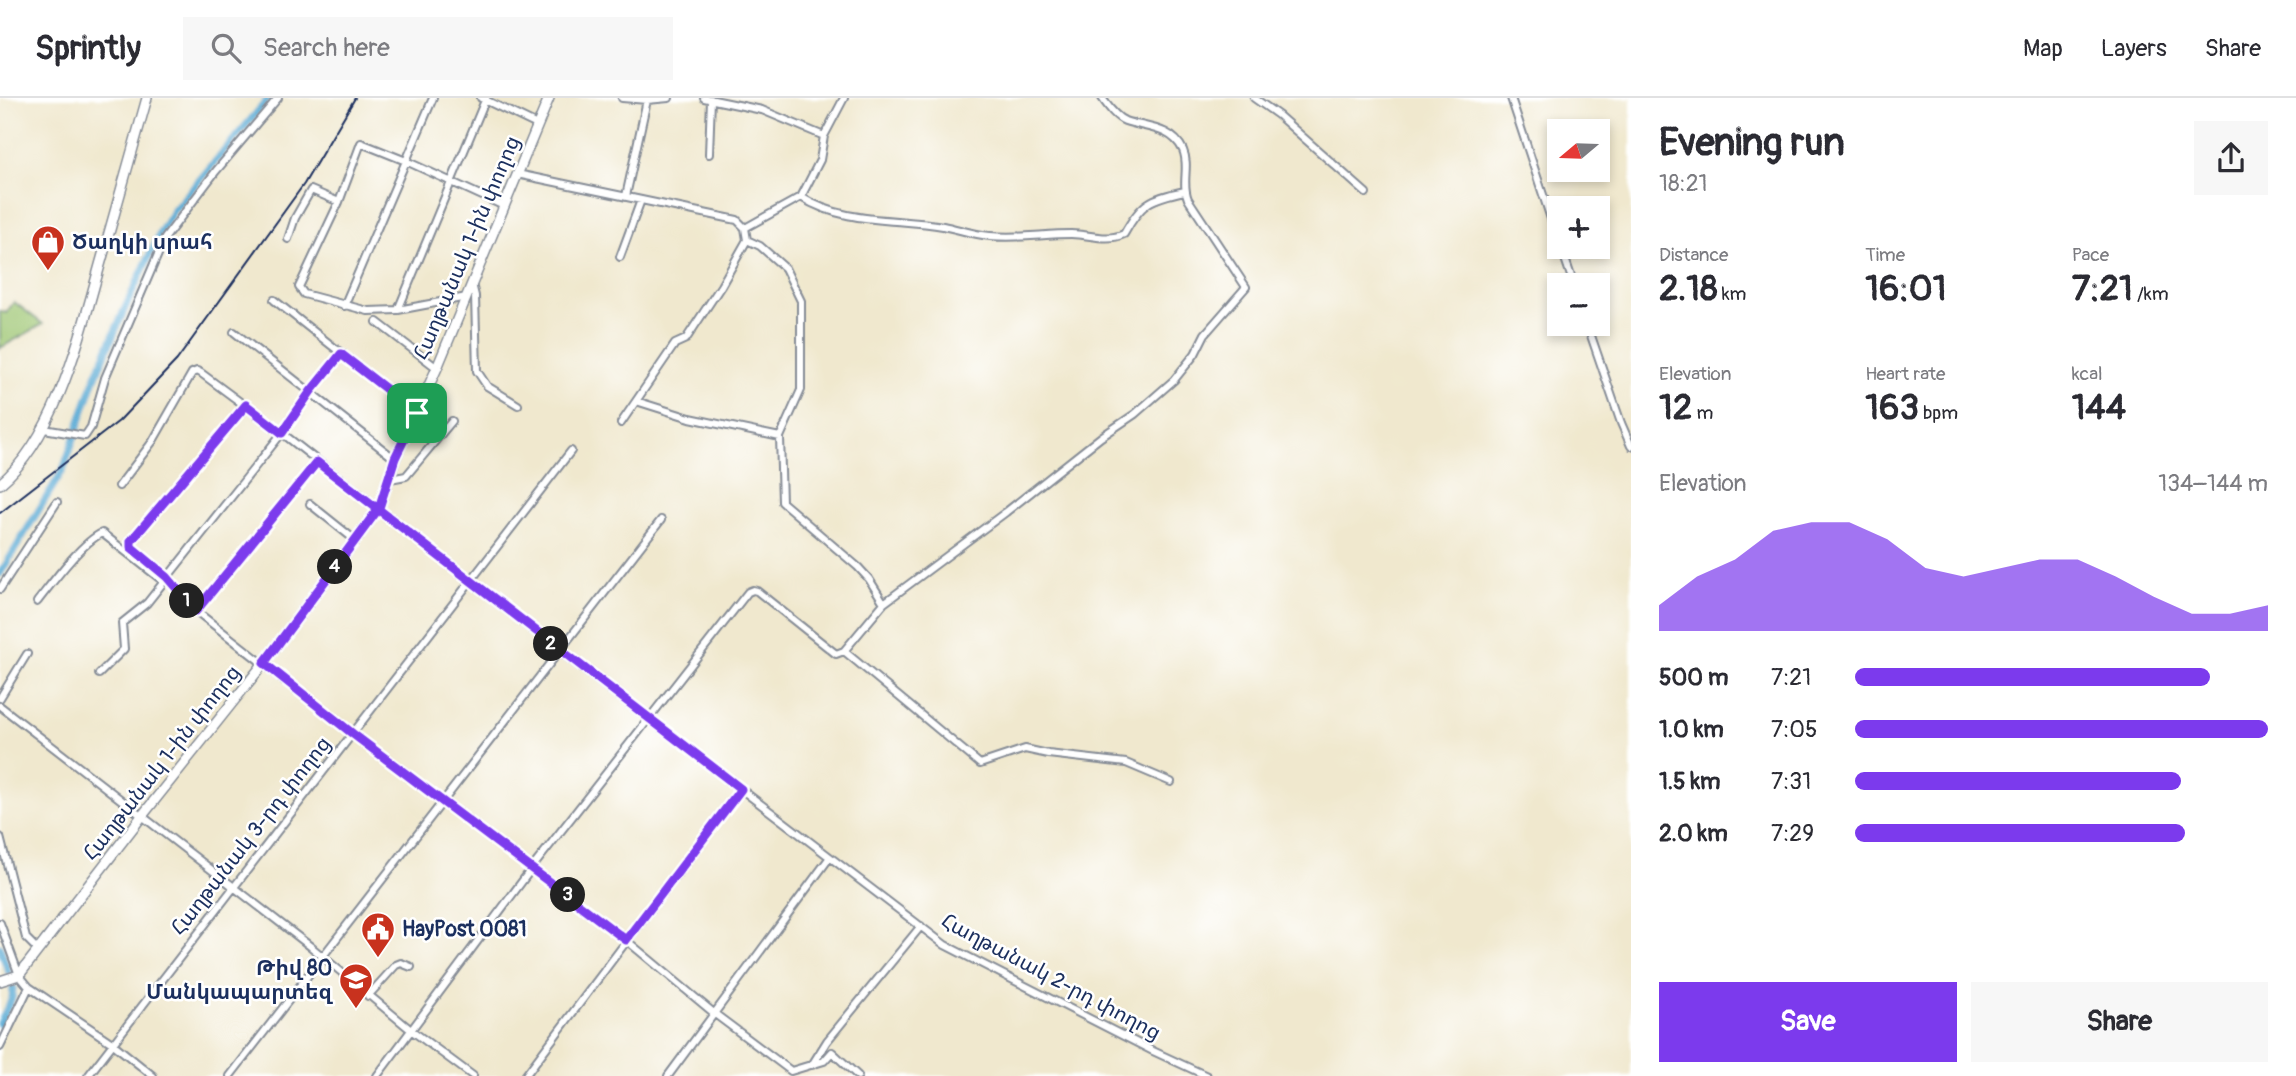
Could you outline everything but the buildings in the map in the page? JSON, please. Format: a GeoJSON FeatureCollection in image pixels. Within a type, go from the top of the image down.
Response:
{"type":"FeatureCollection","features":[{"type":"Feature","properties":{"kind":"main road"},"geometry":{"type":"LineString","coordinates":[[0,484],[15,471],[44,429],[78,343],[147,98]]}},
{"type":"Feature","properties":{"kind":"main road","name":"Հաղթանակ 1-ին փողոց"},"geometry":{"type":"LineString","coordinates":[[19,975],[264,663],[379,508],[395,458],[437,368],[549,98]]}},
{"type":"Feature","properties":{"kind":"main road"},"geometry":{"type":"LineString","coordinates":[[0,981],[19,975]]}},
{"type":"Feature","properties":{"kind":"street"},"geometry":{"type":"LineString","coordinates":[[44,429],[85,436],[91,427],[105,378],[165,238],[216,171],[278,98]]}},
{"type":"Feature","properties":{"kind":"street"},"geometry":{"type":"LineString","coordinates":[[344,306],[433,98]]}},
{"type":"Feature","properties":{"kind":"street"},"geometry":{"type":"LineString","coordinates":[[622,98],[668,98]]}},
{"type":"Feature","properties":{"kind":"street"},"geometry":{"type":"LineString","coordinates":[[745,228],[802,197],[820,160],[824,136],[844,98]]}},
{"type":"Feature","properties":{"kind":"street"},"geometry":{"type":"LineString","coordinates":[[377,1076],[532,868],[748,592],[753,590],[836,654],[844,651],[884,603],[1135,414],[1174,380],[1195,354],[1205,334],[1246,287],[1191,204],[1185,191],[1186,161],[1177,142],[1168,133],[1123,120],[1102,98]]}},
{"type":"Feature","properties":{"kind":"street"},"geometry":{"type":"LineString","coordinates":[[1254,98],[1278,115],[1366,192]]}},
{"type":"Feature","properties":{"kind":"street"},"geometry":{"type":"LineString","coordinates":[[1511,98],[1547,206]]}},
{"type":"Feature","properties":{"kind":"street"},"geometry":{"type":"LineString","coordinates":[[398,310],[484,99],[537,125]]}},
{"type":"Feature","properties":{"kind":"street"},"geometry":{"type":"LineString","coordinates":[[709,154],[708,99],[762,110],[824,136]]}},
{"type":"Feature","properties":{"kind":"street"},"geometry":{"type":"LineString","coordinates":[[626,197],[647,100]]}},
{"type":"Feature","properties":{"kind":"street"},"geometry":{"type":"LineString","coordinates":[[467,296],[398,310],[368,311],[304,294],[299,287],[339,202],[360,143],[504,206]]}},
{"type":"Feature","properties":{"kind":"street"},"geometry":{"type":"LineString","coordinates":[[517,174],[737,220],[745,228],[747,240],[686,339],[675,344],[621,423]]}},
{"type":"Feature","properties":{"kind":"street"},"geometry":{"type":"LineString","coordinates":[[288,239],[295,218],[311,190],[339,202]]}},
{"type":"Feature","properties":{"kind":"street"},"geometry":{"type":"LineString","coordinates":[[802,197],[813,205],[836,212],[942,226],[990,236],[1071,234],[1108,238],[1124,234],[1135,214],[1145,204],[1185,191]]}},
{"type":"Feature","properties":{"kind":"street"},"geometry":{"type":"LineString","coordinates":[[620,257],[641,200]]}},
{"type":"Feature","properties":{"kind":"street"},"geometry":{"type":"LineString","coordinates":[[747,240],[760,246],[785,268],[801,301],[801,390],[780,437],[782,502],[859,567],[884,603]]}},
{"type":"Feature","properties":{"kind":"street"},"geometry":{"type":"LineString","coordinates":[[472,284],[475,296],[477,371],[487,386],[517,405]]}},
{"type":"Feature","properties":{"kind":"street"},"geometry":{"type":"LineString","coordinates":[[274,300],[417,413]]}},
{"type":"Feature","properties":{"kind":"street"},"geometry":{"type":"LineString","coordinates":[[377,322],[437,368]]}},
{"type":"Feature","properties":{"kind":"street"},"geometry":{"type":"LineString","coordinates":[[234,332],[395,458]]}},
{"type":"Feature","properties":{"kind":"street"},"geometry":{"type":"LineString","coordinates":[[1591,336],[1620,423],[1631,446]]}},
{"type":"Feature","properties":{"kind":"street"},"geometry":{"type":"LineString","coordinates":[[99,674],[124,649],[122,623],[147,603],[341,354]]}},
{"type":"Feature","properties":{"kind":"street","name":"Հաղթանակ 2-րդ փողոց"},"geometry":{"type":"LineString","coordinates":[[119,486],[153,440],[192,373],[201,373],[945,945],[1207,1076]]}},
{"type":"Feature","properties":{"kind":"street"},"geometry":{"type":"LineString","coordinates":[[636,401],[690,418],[780,437]]}},
{"type":"Feature","properties":{"kind":"street"},"geometry":{"type":"LineString","coordinates":[[246,405],[131,541],[131,547],[196,611],[353,734],[626,940],[791,1071],[824,1061],[832,1052],[858,1076]]}},
{"type":"Feature","properties":{"kind":"street"},"geometry":{"type":"LineString","coordinates":[[390,479],[406,475],[452,421]]}},
{"type":"Feature","properties":{"kind":"street","name":"Հաղթանակ 3-րդ փողոց"},"geometry":{"type":"LineString","coordinates":[[88,1076],[571,451]]}},
{"type":"Feature","properties":{"kind":"street"},"geometry":{"type":"LineString","coordinates":[[196,611],[317,462]]}},
{"type":"Feature","properties":{"kind":"street"},"geometry":{"type":"LineString","coordinates":[[0,589],[57,502]]}},
{"type":"Feature","properties":{"kind":"street"},"geometry":{"type":"LineString","coordinates":[[310,504],[355,540]]}},
{"type":"Feature","properties":{"kind":"street"},"geometry":{"type":"LineString","coordinates":[[230,1076],[661,520]]}},
{"type":"Feature","properties":{"kind":"street"},"geometry":{"type":"LineString","coordinates":[[37,602],[64,568],[102,533],[165,579]]}},
{"type":"Feature","properties":{"kind":"street"},"geometry":{"type":"LineString","coordinates":[[844,651],[980,764],[1025,748],[1048,754],[1126,762],[1171,782]]}},
{"type":"Feature","properties":{"kind":"street"},"geometry":{"type":"LineString","coordinates":[[0,698],[27,654]]}},
{"type":"Feature","properties":{"kind":"street"},"geometry":{"type":"LineString","coordinates":[[0,706],[310,946],[411,1030],[474,1076]]}},
{"type":"Feature","properties":{"kind":"street"},"geometry":{"type":"LineString","coordinates":[[525,1076],[741,789]]}},
{"type":"Feature","properties":{"kind":"street"},"geometry":{"type":"LineString","coordinates":[[0,837],[26,938],[37,949]]}},
{"type":"Feature","properties":{"kind":"street"},"geometry":{"type":"LineString","coordinates":[[668,1076],[830,857]]}},
{"type":"Feature","properties":{"kind":"street"},"geometry":{"type":"LineString","coordinates":[[0,923],[19,975],[29,987],[112,1043],[153,1076]]}},
{"type":"Feature","properties":{"kind":"street"},"geometry":{"type":"LineString","coordinates":[[811,1066],[827,1041],[921,926]]}},
{"type":"Feature","properties":{"kind":"street"},"geometry":{"type":"LineString","coordinates":[[368,996],[396,965],[401,962],[411,967]]}},
{"type":"Feature","properties":{"kind":"street"},"geometry":{"type":"LineString","coordinates":[[0,1047],[29,987]]}},
{"type":"Feature","properties":{"kind":"green space"},"geometry":{"type":"Polygon","coordinates":[[[14,302],[43,324],[0,348],[0,311],[6,313],[14,302]]]}},
{"type":"Feature","properties":{"kind":"waterway"},"geometry":{"type":"LineString","coordinates":[[0,574],[63,470],[95,378],[161,231],[173,211],[269,98]]}},
{"type":"Feature","properties":{"kind":"waterway"},"geometry":{"type":"LineString","coordinates":[[0,947],[8,971]]}},
{"type":"Feature","properties":{"kind":"waterway"},"geometry":{"type":"LineString","coordinates":[[0,1024],[12,998],[13,988]]}},
{"type":"Feature","properties":{"kind":"railway"},"geometry":{"type":"LineString","coordinates":[[0,513],[119,421],[177,360],[304,184],[355,98]]}},
{"type":"Feature","properties":{"kind":"place","name":"Ծաղկի սրահ"},"geometry":{"type":"Point","coordinates":[48,272]}},
{"type":"Feature","properties":{"kind":"place","name":"HayPost 0081"},"geometry":{"type":"Point","coordinates":[378,959]}},
{"type":"Feature","properties":{"kind":"place","name":"Թիվ 80 Մանկապարտեզ"},"geometry":{"type":"Point","coordinates":[356,1010]}},
{"type":"Feature","properties":{"kind":"route"},"geometry":{"type":"LineString","coordinates":[[417,413],[341,354],[282,433],[246,405],[131,541],[131,547],[167,577],[196,611],[317,462],[379,508],[741,789],[626,940],[353,734],[264,663],[379,508],[395,458],[417,413]]}}]}
